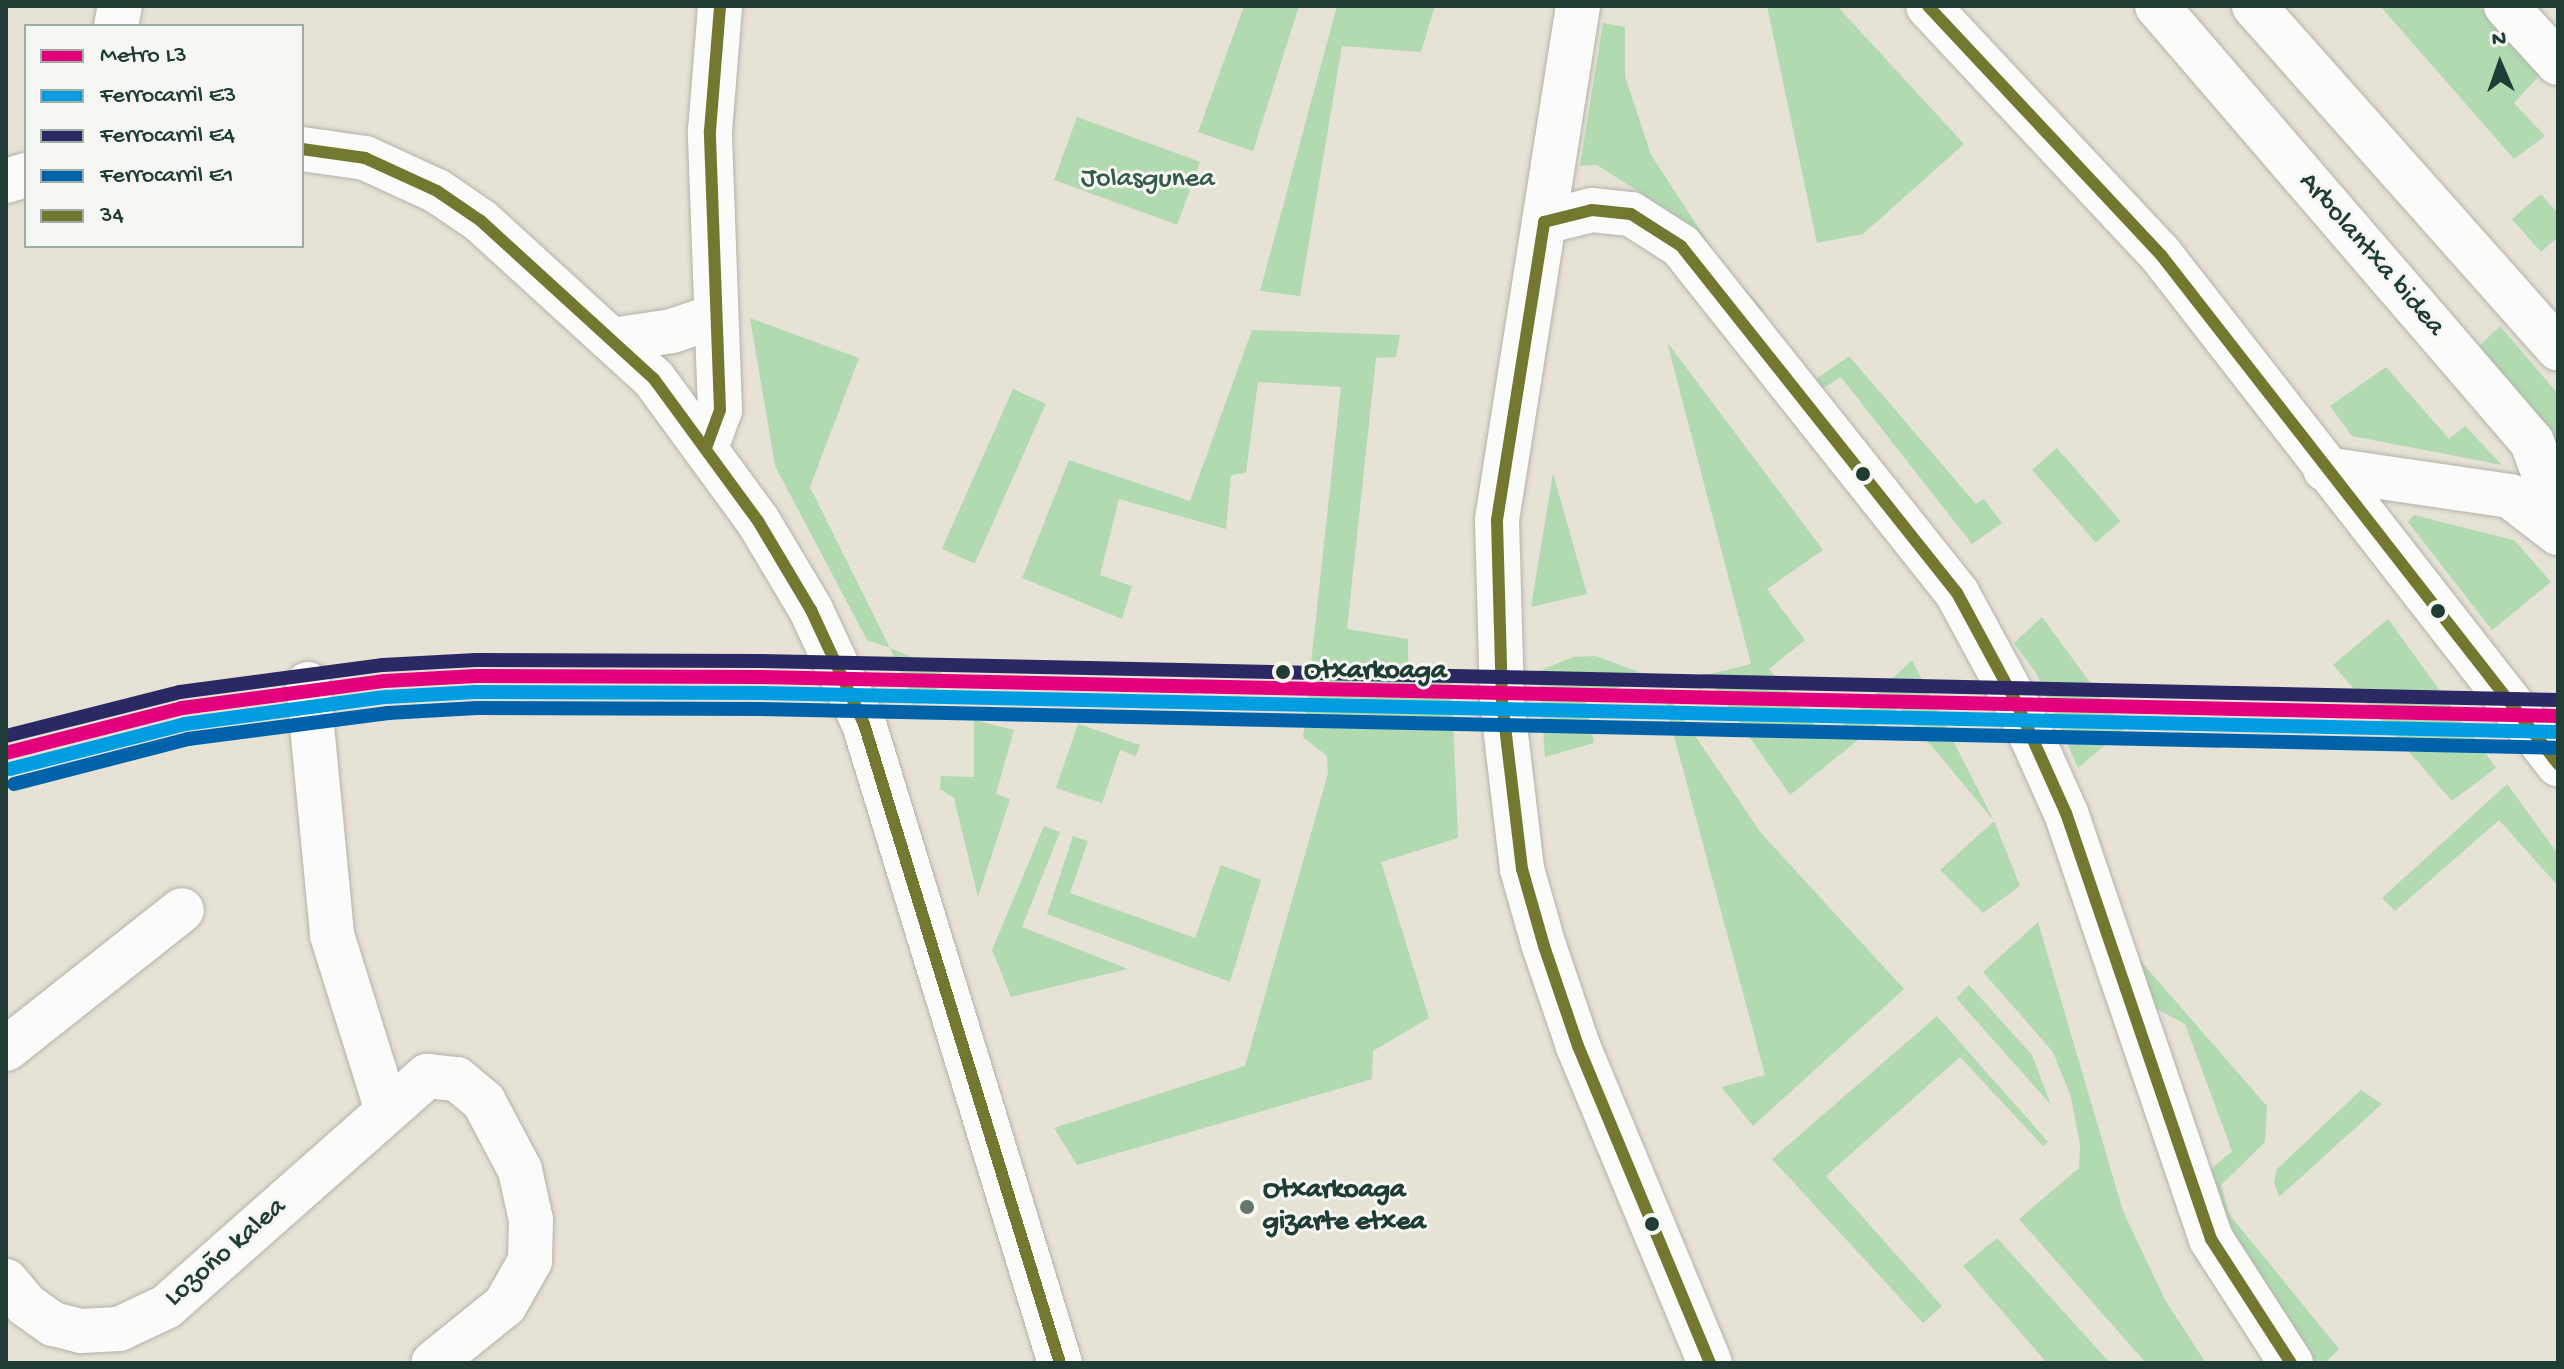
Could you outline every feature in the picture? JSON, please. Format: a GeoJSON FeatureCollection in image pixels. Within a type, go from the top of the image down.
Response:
{"type":"FeatureCollection","features":[{"type":"Feature","properties":{"kind":"street"},"geometry":{"type":"LineString","coordinates":[[706,448],[720,410],[710,131],[720,6]]}},
{"type":"Feature","properties":{"kind":"street"},"geometry":{"type":"LineString","coordinates":[[1578,6],[1497,520],[1502,701],[1522,869],[1578,1046],[1710,1363]]}},
{"type":"Feature","properties":{"kind":"street"},"geometry":{"type":"LineString","coordinates":[[1928,6],[2161,255],[2558,764]]}},
{"type":"Feature","properties":{"kind":"street","name":"Arbolantxa bidea"},"geometry":{"type":"LineString","coordinates":[[2157,6],[2532,442],[2543,473],[2551,527]]}},
{"type":"Feature","properties":{"kind":"street"},"geometry":{"type":"LineString","coordinates":[[2254,6],[2558,349]]}},
{"type":"Feature","properties":{"kind":"street"},"geometry":{"type":"LineString","coordinates":[[2506,6],[2558,63]]}},
{"type":"Feature","properties":{"kind":"street"},"geometry":{"type":"LineString","coordinates":[[304,149],[365,158],[437,191],[481,221],[612,340],[654,379],[706,448],[811,610],[864,724],[1060,1363]]}},
{"type":"Feature","properties":{"kind":"street"},"geometry":{"type":"LineString","coordinates":[[1544,222],[1592,210],[1631,214],[1681,246],[1957,593],[2016,702],[2066,813],[2211,1239],[2291,1363]]}},
{"type":"Feature","properties":{"kind":"street"},"geometry":{"type":"LineString","coordinates":[[612,340],[672,331],[716,316]]}},
{"type":"Feature","properties":{"kind":"street"},"geometry":{"type":"LineString","coordinates":[[2325,469],[2510,496],[2551,527]]}},
{"type":"Feature","properties":{"kind":"street"},"geometry":{"type":"LineString","coordinates":[[308,684],[332,935],[387,1110]]}},
{"type":"Feature","properties":{"kind":"street"},"geometry":{"type":"LineString","coordinates":[[6,1049],[182,910]]}},
{"type":"Feature","properties":{"kind":"street","name":"Lozoño kalea"},"geometry":{"type":"LineString","coordinates":[[6,1281],[26,1305],[53,1324],[81,1331],[119,1329],[166,1307],[427,1076],[457,1079],[484,1102],[520,1170],[531,1220],[530,1261],[505,1305],[433,1363]]}},
{"type":"Feature","properties":{"kind":"green space"},"geometry":{"type":"Polygon","coordinates":[[[1244,6],[1299,6],[1253,151],[1198,132],[1244,6]]]}},
{"type":"Feature","properties":{"kind":"green space"},"geometry":{"type":"Polygon","coordinates":[[[1337,6],[1435,6],[1421,52],[1342,46],[1300,296],[1260,291],[1337,6]]]}},
{"type":"Feature","properties":{"kind":"green space"},"geometry":{"type":"Polygon","coordinates":[[[1767,6],[1837,6],[1964,144],[1863,234],[1817,243],[1767,6]]]}},
{"type":"Feature","properties":{"kind":"green space"},"geometry":{"type":"Polygon","coordinates":[[[2380,6],[2479,6],[2539,76],[2514,103],[2545,136],[2514,159],[2380,6]]]}},
{"type":"Feature","properties":{"kind":"green space"},"geometry":{"type":"Polygon","coordinates":[[[1603,23],[1625,27],[1625,76],[1651,155],[1723,265],[1764,310],[1752,320],[1666,209],[1597,165],[1580,166],[1603,23]]]}},
{"type":"Feature","properties":{"kind":"green space","name":"Jolasgunea"},"geometry":{"type":"Polygon","coordinates":[[[1077,117],[1200,162],[1177,225],[1054,180],[1077,117]]]}},
{"type":"Feature","properties":{"kind":"green space"},"geometry":{"type":"Polygon","coordinates":[[[2541,194],[2558,213],[2558,237],[2541,252],[2512,219],[2541,194]]]}},
{"type":"Feature","properties":{"kind":"green space"},"geometry":{"type":"Polygon","coordinates":[[[750,318],[859,358],[810,487],[890,648],[867,640],[775,466],[750,318]]]}},
{"type":"Feature","properties":{"kind":"green space"},"geometry":{"type":"Polygon","coordinates":[[[2500,326],[2558,394],[2558,472],[2476,349],[2500,326]]]}},
{"type":"Feature","properties":{"kind":"green space"},"geometry":{"type":"Polygon","coordinates":[[[1252,330],[1400,335],[1396,357],[1376,358],[1347,629],[1408,639],[1408,663],[1451,672],[1458,838],[1381,862],[1429,1018],[1373,1051],[1372,1079],[1077,1165],[1054,1128],[1245,1066],[1328,773],[1327,756],[1303,737],[1341,387],[1258,382],[1246,473],[1231,475],[1226,529],[1119,499],[1100,575],[1132,586],[1122,619],[1022,578],[1069,460],[1190,501],[1252,330]]]}},
{"type":"Feature","properties":{"kind":"green space"},"geometry":{"type":"Polygon","coordinates":[[[1667,342],[1823,550],[1767,589],[1805,640],[1769,669],[1827,740],[1912,660],[1994,821],[1899,707],[1790,795],[1706,675],[1751,664],[1667,342]]]}},
{"type":"Feature","properties":{"kind":"green space"},"geometry":{"type":"Polygon","coordinates":[[[1849,356],[1976,504],[1984,499],[2002,523],[1972,544],[1841,377],[1811,396],[1805,387],[1849,356]]]}},
{"type":"Feature","properties":{"kind":"green space"},"geometry":{"type":"Polygon","coordinates":[[[2386,367],[2449,439],[2465,426],[2502,465],[2352,436],[2330,406],[2386,367]]]}},
{"type":"Feature","properties":{"kind":"green space"},"geometry":{"type":"Polygon","coordinates":[[[1013,389],[1046,404],[975,564],[942,549],[1013,389]]]}},
{"type":"Feature","properties":{"kind":"green space"},"geometry":{"type":"Polygon","coordinates":[[[2057,448],[2121,521],[2096,543],[2032,470],[2057,448]]]}},
{"type":"Feature","properties":{"kind":"green space"},"geometry":{"type":"Polygon","coordinates":[[[1553,473],[1587,594],[1531,607],[1553,473]]]}},
{"type":"Feature","properties":{"kind":"green space"},"geometry":{"type":"Polygon","coordinates":[[[2414,515],[2514,540],[2551,582],[2492,630],[2408,522],[2414,515]]]}},
{"type":"Feature","properties":{"kind":"green space"},"geometry":{"type":"Polygon","coordinates":[[[2042,617],[2124,729],[2078,768],[2036,673],[2014,643],[2042,617]]]}},
{"type":"Feature","properties":{"kind":"green space"},"geometry":{"type":"Polygon","coordinates":[[[2388,619],[2496,768],[2452,801],[2333,665],[2388,619]]]}},
{"type":"Feature","properties":{"kind":"green space"},"geometry":{"type":"Polygon","coordinates":[[[890,648],[942,670],[934,700],[914,705],[890,648]]]}},
{"type":"Feature","properties":{"kind":"green space"},"geometry":{"type":"Polygon","coordinates":[[[1595,656],[1653,677],[1585,698],[1594,743],[1545,757],[1539,671],[1573,657],[1595,656]]]}},
{"type":"Feature","properties":{"kind":"green space"},"geometry":{"type":"Polygon","coordinates":[[[1660,684],[1761,833],[1904,989],[1753,1126],[1721,1087],[1765,1075],[1660,684]]]}},
{"type":"Feature","properties":{"kind":"green space"},"geometry":{"type":"Polygon","coordinates":[[[974,720],[1014,730],[996,794],[1010,799],[978,897],[954,798],[940,789],[941,776],[974,777],[974,720]]]}},
{"type":"Feature","properties":{"kind":"green space"},"geometry":{"type":"Polygon","coordinates":[[[1078,724],[1140,745],[1136,756],[1120,750],[1102,803],[1056,788],[1078,724]]]}},
{"type":"Feature","properties":{"kind":"green space"},"geometry":{"type":"Polygon","coordinates":[[[2507,784],[2558,854],[2558,886],[2499,820],[2395,911],[2382,898],[2507,784]]]}},
{"type":"Feature","properties":{"kind":"green space"},"geometry":{"type":"Polygon","coordinates":[[[1994,821],[2020,886],[1983,913],[1940,870],[1994,821]]]}},
{"type":"Feature","properties":{"kind":"green space"},"geometry":{"type":"Polygon","coordinates":[[[1044,826],[1060,832],[1022,927],[1128,969],[1011,997],[992,950],[1044,826]]]}},
{"type":"Feature","properties":{"kind":"green space"},"geometry":{"type":"Polygon","coordinates":[[[1073,836],[1088,841],[1070,893],[1195,938],[1221,865],[1261,880],[1230,982],[1047,914],[1073,836]]]}},
{"type":"Feature","properties":{"kind":"green space"},"geometry":{"type":"Polygon","coordinates":[[[2038,922],[2123,1211],[2165,1300],[2206,1363],[2146,1363],[2019,1219],[2079,1168],[2080,1145],[2071,1097],[2053,1052],[1983,972],[2038,922]]]}},
{"type":"Feature","properties":{"kind":"green space"},"geometry":{"type":"Polygon","coordinates":[[[2123,941],[2267,1106],[2265,1142],[2221,1185],[2229,1214],[2339,1349],[2325,1363],[2306,1363],[2226,1238],[2203,1176],[2232,1151],[2185,1024],[2146,1003],[2123,941]]]}},
{"type":"Feature","properties":{"kind":"green space"},"geometry":{"type":"Polygon","coordinates":[[[1969,985],[2032,1055],[2051,1105],[1956,998],[1969,985]]]}},
{"type":"Feature","properties":{"kind":"green space"},"geometry":{"type":"Polygon","coordinates":[[[1937,1016],[2048,1142],[2043,1146],[1960,1057],[1826,1176],[1942,1306],[1923,1323],[1772,1159],[1937,1016]]]}},
{"type":"Feature","properties":{"kind":"green space"},"geometry":{"type":"Polygon","coordinates":[[[2361,1090],[2382,1104],[2279,1197],[2274,1182],[2277,1169],[2361,1090]]]}},
{"type":"Feature","properties":{"kind":"green space"},"geometry":{"type":"Polygon","coordinates":[[[1997,1238],[2110,1363],[2047,1363],[1963,1266],[1997,1238]]]}},
{"type":"Feature","properties":{"kind":"metro line","name":"L3"},"geometry":{"type":"LineString","coordinates":[[6,753],[182,708],[385,681],[476,676],[761,677],[2558,716]]}},
{"type":"Feature","properties":{"kind":"rail line","name":"E4"},"geometry":{"type":"LineString","coordinates":[[6,736],[180,692],[383,665],[476,660],[761,661],[2558,700]]}},
{"type":"Feature","properties":{"kind":"rail line","name":"E3"},"geometry":{"type":"LineString","coordinates":[[10,769],[185,724],[386,697],[476,692],[761,693],[2558,732]]}},
{"type":"Feature","properties":{"kind":"rail line","name":"E1"},"geometry":{"type":"LineString","coordinates":[[14,784],[188,739],[388,713],[477,708],[761,709],[2557,748]]}},
{"type":"Feature","properties":{"kind":"transit line","name":"34"},"geometry":{"type":"LineString","coordinates":[[706,448],[720,410],[710,131],[720,6]]}},
{"type":"Feature","properties":{"kind":"transit line","name":"34"},"geometry":{"type":"LineString","coordinates":[[1928,6],[2161,255],[2558,764]]}},
{"type":"Feature","properties":{"kind":"transit line","name":"34"},"geometry":{"type":"LineString","coordinates":[[304,149],[365,158],[437,191],[481,221],[654,379],[758,521],[811,610],[864,724],[1060,1363]]}},
{"type":"Feature","properties":{"kind":"transit line","name":"34"},"geometry":{"type":"LineString","coordinates":[[1710,1363],[1578,1046],[1544,946],[1522,869],[1502,701],[1497,520],[1544,222],[1592,210],[1631,214],[1681,246],[1957,593],[2016,702],[2066,813],[2211,1239],[2291,1363]]}},
{"type":"Feature","properties":{"kind":"place","name":"Otxarkoaga"},"geometry":{"type":"Point","coordinates":[1283,672]}},
{"type":"Feature","properties":{"kind":"place","name":"Otxarkoaga gizarte etxea"},"geometry":{"type":"Point","coordinates":[1247,1207]}}]}
